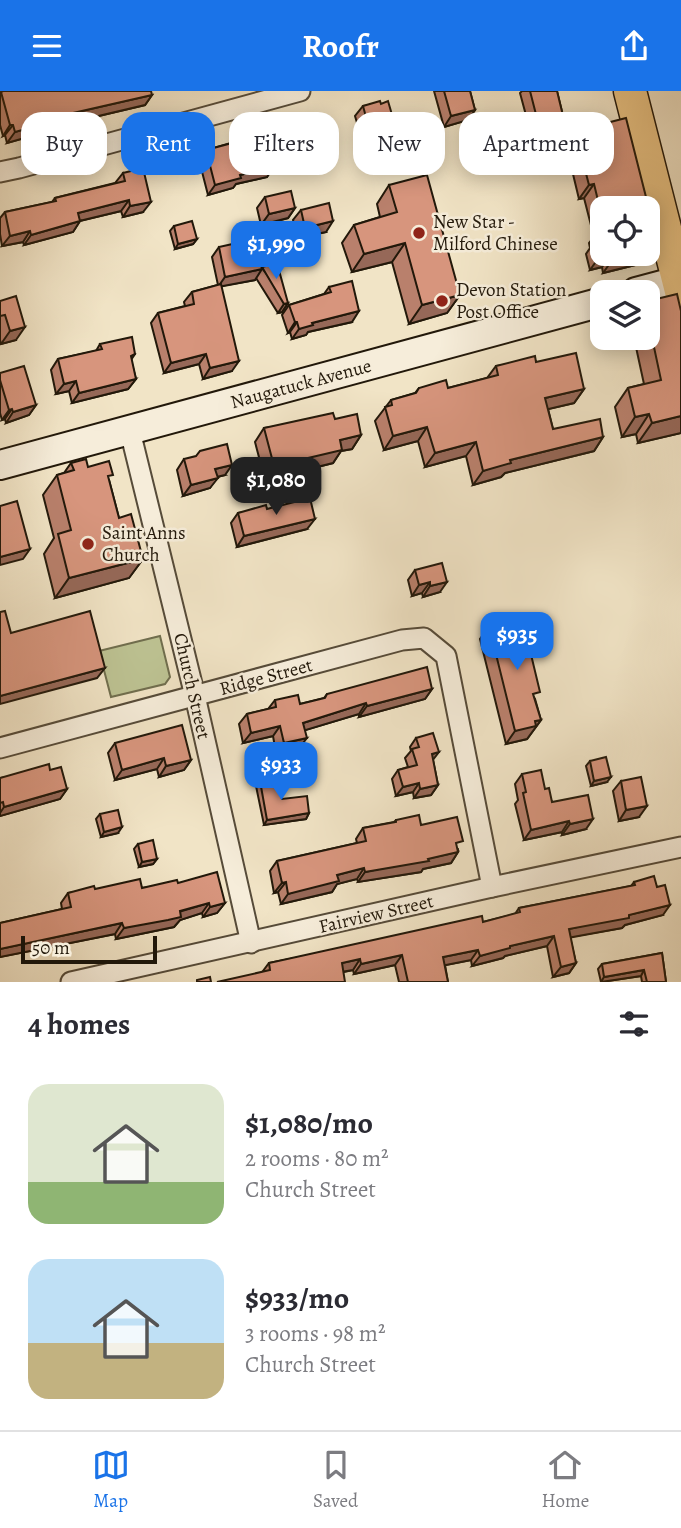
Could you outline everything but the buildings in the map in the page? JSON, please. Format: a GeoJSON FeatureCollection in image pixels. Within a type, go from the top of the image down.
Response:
{"type":"FeatureCollection","features":[{"type":"Feature","properties":{"kind":"main road"},"geometry":{"type":"LineString","coordinates":[[630,91],[680,284],[660,288]]}},
{"type":"Feature","properties":{"kind":"main road","name":"Naugatuck Avenue"},"geometry":{"type":"LineString","coordinates":[[0,464],[590,305]]}},
{"type":"Feature","properties":{"kind":"street"},"geometry":{"type":"LineString","coordinates":[[0,172],[300,91]]}},
{"type":"Feature","properties":{"kind":"street","name":"Church Street"},"geometry":{"type":"LineString","coordinates":[[130,431],[195,696],[251,943]]}},
{"type":"Feature","properties":{"kind":"street","name":"Ridge Street"},"geometry":{"type":"LineString","coordinates":[[0,748],[402,640],[424,638],[446,656],[492,887]]}},
{"type":"Feature","properties":{"kind":"street","name":"Fairview Street"},"geometry":{"type":"LineString","coordinates":[[71,982],[106,978],[492,887],[681,847]]}},
{"type":"Feature","properties":{"kind":"green space"},"geometry":{"type":"Polygon","coordinates":[[[160,636],[170,677],[165,684],[111,697],[99,651],[160,636]]]}},
{"type":"Feature","properties":{"kind":"place","name":"New Star - Milford Chinese"},"geometry":{"type":"Point","coordinates":[419,233]}},
{"type":"Feature","properties":{"kind":"place","name":"Devon Station Post Office"},"geometry":{"type":"Point","coordinates":[442,301]}},
{"type":"Feature","properties":{"kind":"place","name":"Saint Anns Church"},"geometry":{"type":"Point","coordinates":[88,544]}}]}
